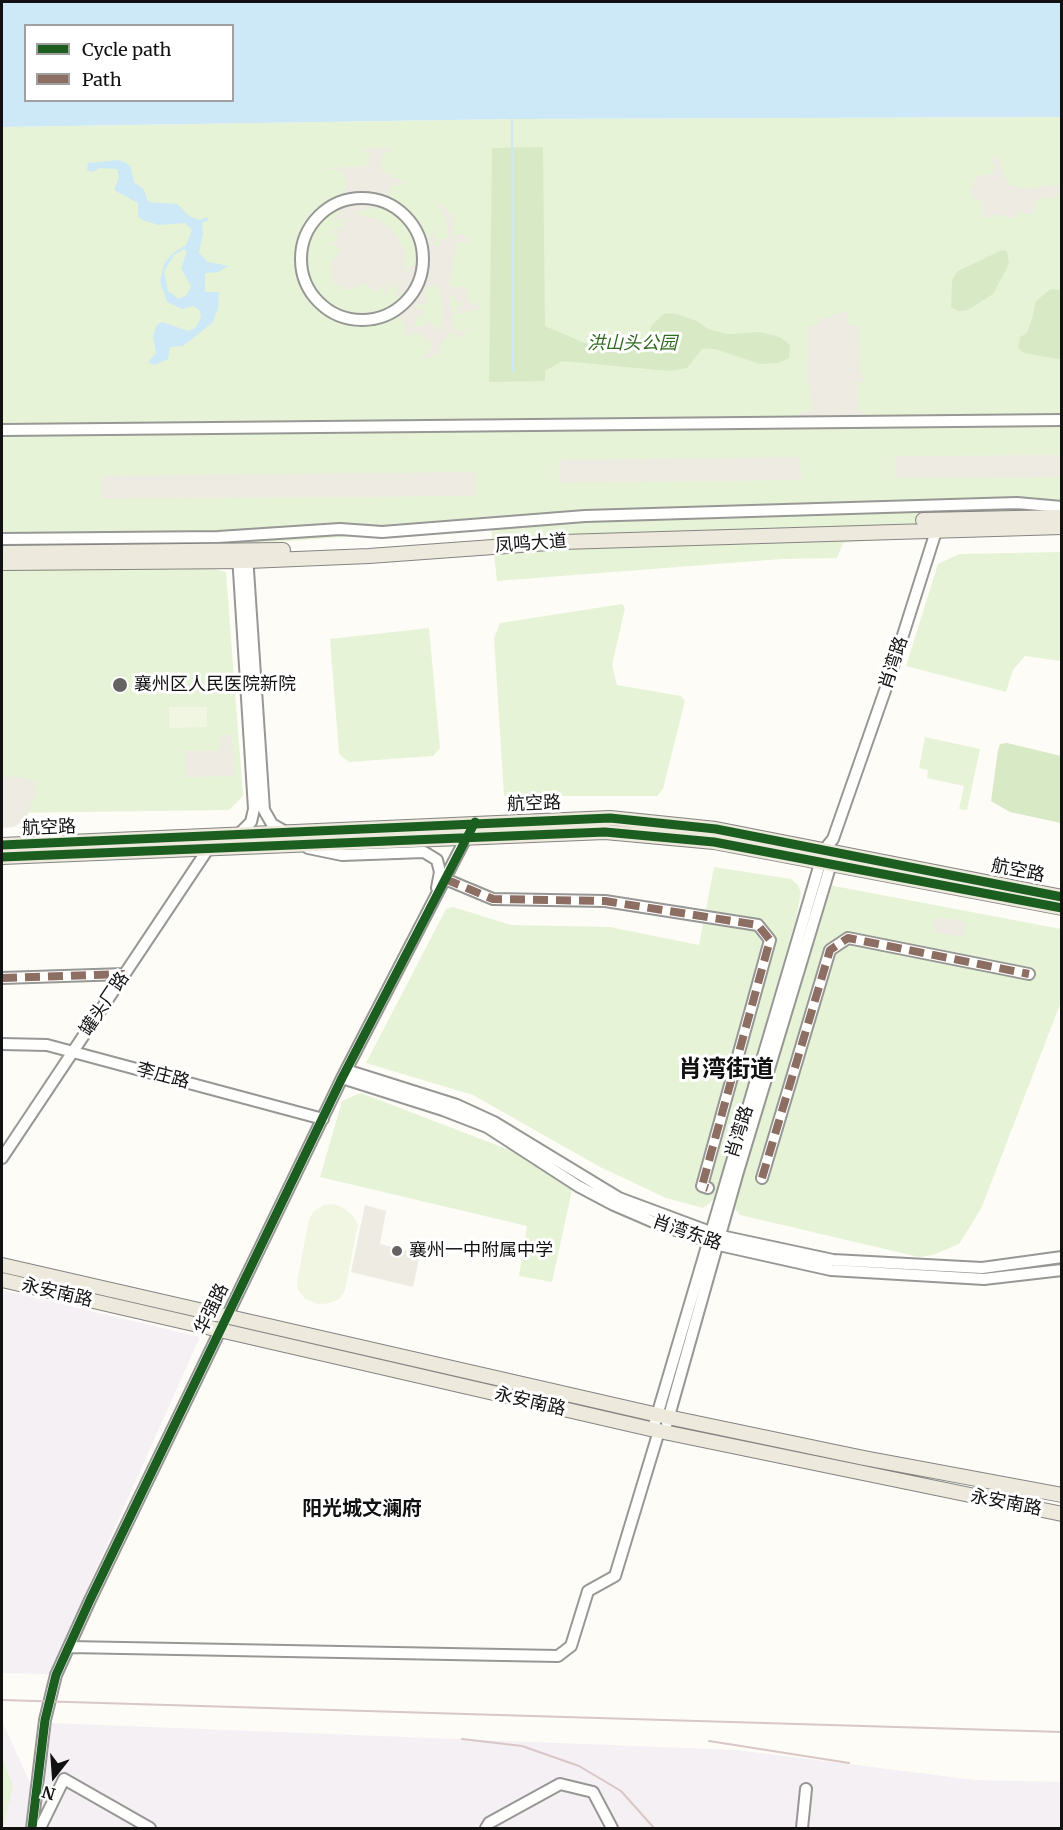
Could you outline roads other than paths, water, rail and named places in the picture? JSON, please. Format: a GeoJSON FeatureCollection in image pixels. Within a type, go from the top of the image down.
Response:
{"type":"FeatureCollection","features":[{"type":"Feature","properties":{"kind":"main road","name":"凤鸣大道"},"geometry":{"type":"LineString","coordinates":[[2,563],[243,556],[369,547],[1062,517]]}},
{"type":"Feature","properties":{"kind":"main road","name":"凤鸣大道"},"geometry":{"type":"LineString","coordinates":[[938,524],[1062,527]]}},
{"type":"Feature","properties":{"kind":"main road","name":"凤鸣大道"},"geometry":{"type":"LineString","coordinates":[[2,553],[243,556]]}},
{"type":"Feature","properties":{"kind":"main road","name":"航空路"},"geometry":{"type":"LineString","coordinates":[[2,845],[475,822],[631,819],[716,829],[1062,908]]}},
{"type":"Feature","properties":{"kind":"main road","name":"航空路"},"geometry":{"type":"LineString","coordinates":[[2,857],[605,832],[828,853],[1062,897]]}},
{"type":"Feature","properties":{"kind":"main road","name":"永安南路"},"geometry":{"type":"LineString","coordinates":[[2,1265],[663,1416],[864,1458],[1062,1495]]}},
{"type":"Feature","properties":{"kind":"main road","name":"永安南路"},"geometry":{"type":"LineString","coordinates":[[2,1280],[219,1332],[659,1431],[1062,1514]]}},
{"type":"Feature","properties":{"kind":"street"},"geometry":{"type":"LineString","coordinates":[[352,198],[374,198],[394,206],[410,220],[420,238],[424,259],[421,280],[410,298],[394,312],[377,318],[360,320],[341,316],[324,307],[311,293],[303,276],[301,257],[305,237],[316,218],[332,205],[352,198]]}},
{"type":"Feature","properties":{"kind":"street"},"geometry":{"type":"LineString","coordinates":[[2,430],[1062,420]]}},
{"type":"Feature","properties":{"kind":"street"},"geometry":{"type":"LineString","coordinates":[[2,539],[218,537],[340,529],[382,532],[542,519],[1017,503],[1062,507]]}},
{"type":"Feature","properties":{"kind":"street","name":"肖湾路"},"geometry":{"type":"LineString","coordinates":[[69,1647],[558,1656],[571,1646],[588,1591],[615,1576],[828,853],[889,679],[938,524]]}},
{"type":"Feature","properties":{"kind":"street"},"geometry":{"type":"LineString","coordinates":[[243,556],[264,810],[273,824],[286,832]]}},
{"type":"Feature","properties":{"kind":"street"},"geometry":{"type":"LineString","coordinates":[[238,835],[250,822],[254,809],[243,556]]}},
{"type":"Feature","properties":{"kind":"street","name":"华强路"},"geometry":{"type":"LineString","coordinates":[[32,1828],[45,1720],[56,1675],[344,1074],[475,822]]}},
{"type":"Feature","properties":{"kind":"street"},"geometry":{"type":"LineString","coordinates":[[292,845],[342,855],[424,852],[437,860],[440,872],[435,900]]}},
{"type":"Feature","properties":{"kind":"street","name":"罐头厂路"},"geometry":{"type":"LineString","coordinates":[[2,1158],[208,849]]}},
{"type":"Feature","properties":{"kind":"street"},"geometry":{"type":"LineString","coordinates":[[446,879],[480,896],[494,899],[605,901],[758,925],[770,940],[702,1186],[708,1188]]}},
{"type":"Feature","properties":{"kind":"street"},"geometry":{"type":"LineString","coordinates":[[762,1179],[830,950],[848,938],[1029,974]]}},
{"type":"Feature","properties":{"kind":"street"},"geometry":{"type":"LineString","coordinates":[[2,978],[125,974]]}},
{"type":"Feature","properties":{"kind":"street","name":"李庄路"},"geometry":{"type":"LineString","coordinates":[[2,1044],[47,1045],[323,1119]]}},
{"type":"Feature","properties":{"kind":"street","name":"肖湾东路"},"geometry":{"type":"LineString","coordinates":[[344,1074],[466,1109],[494,1122],[619,1198],[714,1239],[831,1270],[984,1279],[1062,1270]]}},
{"type":"Feature","properties":{"kind":"street","name":"肖湾东路"},"geometry":{"type":"LineString","coordinates":[[714,1239],[834,1260],[982,1268],[1062,1257]]}},
{"type":"Feature","properties":{"kind":"street"},"geometry":{"type":"LineString","coordinates":[[40,1828],[64,1779],[150,1828]]}},
{"type":"Feature","properties":{"kind":"street"},"geometry":{"type":"LineString","coordinates":[[486,1828],[489,1823],[560,1784],[592,1792],[612,1828]]}},
{"type":"Feature","properties":{"kind":"street"},"geometry":{"type":"LineString","coordinates":[[802,1828],[806,1789]]}},
{"type":"Feature","properties":{"kind":"water"},"geometry":{"type":"Polygon","coordinates":[[[2,2],[1061,2],[1061,117],[512,119],[2,127],[2,2]]]}},
{"type":"Feature","properties":{"kind":"water"},"geometry":{"type":"Polygon","coordinates":[[[119,160],[130,165],[134,182],[144,190],[148,202],[177,204],[189,216],[199,220],[207,217],[208,220],[202,223],[203,234],[199,253],[208,262],[229,266],[218,272],[205,273],[205,292],[219,292],[218,309],[212,323],[183,346],[170,347],[168,359],[154,365],[148,362],[156,353],[153,336],[157,325],[162,322],[188,331],[195,328],[201,318],[200,311],[194,306],[182,309],[167,302],[160,282],[164,264],[172,254],[186,245],[192,230],[185,223],[159,225],[142,220],[138,216],[138,203],[114,190],[119,177],[117,169],[100,168],[92,172],[87,170],[88,163],[119,160]],[[184,249],[174,255],[164,271],[168,291],[179,299],[187,295],[191,286],[181,268],[187,252],[184,249]]]}},
{"type":"Feature","properties":{"kind":"waterway"},"geometry":{"type":"LineString","coordinates":[[512,119],[513,371]]}},
{"type":"Feature","properties":{"kind":"railway"},"geometry":{"type":"LineString","coordinates":[[2,1700],[1062,1732]]}},
{"type":"Feature","properties":{"kind":"railway"},"geometry":{"type":"LineString","coordinates":[[462,1739],[522,1746],[579,1766],[621,1791],[654,1828]]}},
{"type":"Feature","properties":{"kind":"railway"},"geometry":{"type":"LineString","coordinates":[[709,1741],[849,1763]]}},
{"type":"Feature","properties":{"kind":"place","name":"襄州区人民医院新院"},"geometry":{"type":"Point","coordinates":[120,685]}},
{"type":"Feature","properties":{"kind":"place","name":"襄州一中附属中学"},"geometry":{"type":"Point","coordinates":[397,1251]}},
{"type":"Feature","properties":{"kind":"district","name":"肖湾街道"},"geometry":{"type":"Point","coordinates":[726,1070]}},
{"type":"Feature","properties":{"kind":"district","name":"阳光城文澜府"},"geometry":{"type":"Point","coordinates":[362,1509]}},
{"type":"Feature","properties":{"kind":"park label","name":"洪山头公园"},"geometry":{"type":"Point","coordinates":[632,344]}}]}
